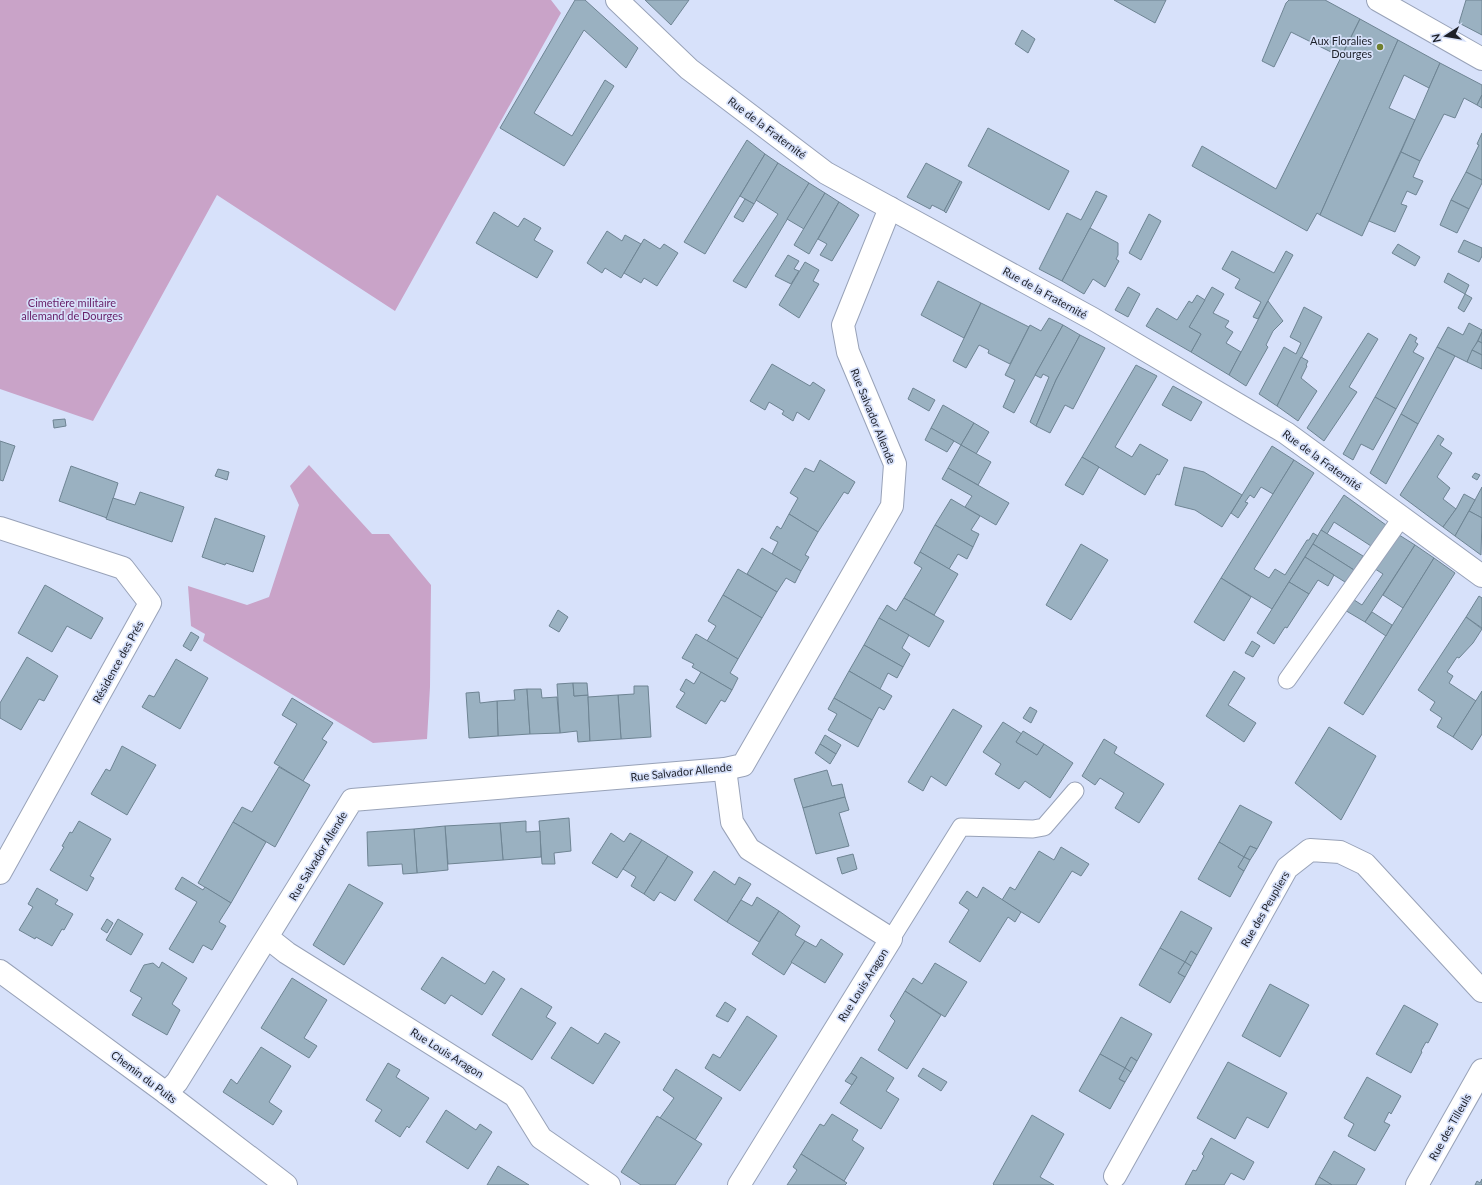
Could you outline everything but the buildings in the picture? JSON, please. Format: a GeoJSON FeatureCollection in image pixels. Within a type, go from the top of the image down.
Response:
{"type":"FeatureCollection","features":[{"type":"Feature","properties":{"kind":"street","name":"Rue de la Fraternité"},"geometry":{"type":"LineString","coordinates":[[617,0],[689,69],[826,173],[1093,319],[1286,433],[1482,576]]}},
{"type":"Feature","properties":{"kind":"street"},"geometry":{"type":"LineString","coordinates":[[1378,0],[1482,59]]}},
{"type":"Feature","properties":{"kind":"street","name":"Rue Salvador Allende"},"geometry":{"type":"LineString","coordinates":[[166,1093],[177,1082],[268,938],[352,800],[725,769],[743,765],[892,506],[895,464],[848,352],[843,324],[890,208]]}},
{"type":"Feature","properties":{"kind":"street","name":"Résidence des Prés"},"geometry":{"type":"LineString","coordinates":[[0,528],[123,568],[150,603],[0,873]]}},
{"type":"Feature","properties":{"kind":"street","name":"Rue Louis Aragon"},"geometry":{"type":"LineString","coordinates":[[725,769],[732,822],[749,849],[891,939],[739,1185]]}},
{"type":"Feature","properties":{"kind":"street","name":"Rue des Peupliers"},"geometry":{"type":"LineString","coordinates":[[1114,1176],[1287,868],[1310,850],[1340,852],[1365,864],[1482,991]]}},
{"type":"Feature","properties":{"kind":"street","name":"Rue Louis Aragon"},"geometry":{"type":"LineString","coordinates":[[268,938],[294,958],[515,1096],[541,1138],[610,1185]]}},
{"type":"Feature","properties":{"kind":"street","name":"Chemin du Puits"},"geometry":{"type":"LineString","coordinates":[[0,971],[166,1093],[286,1185]]}},
{"type":"Feature","properties":{"kind":"street","name":"Rue des Tilleuls"},"geometry":{"type":"LineString","coordinates":[[1417,1185],[1482,1070]]}},
{"type":"Feature","properties":{"kind":"lane"},"geometry":{"type":"LineString","coordinates":[[1286,680],[1402,517]]}},
{"type":"Feature","properties":{"kind":"lane"},"geometry":{"type":"LineString","coordinates":[[891,939],[962,827],[1033,829],[1044,827],[1075,791]]}},
{"type":"Feature","properties":{"kind":"green space","name":"Cimetière militaire allemand de Dourges"},"geometry":{"type":"Polygon","coordinates":[[[0,0],[551,0],[561,13],[395,311],[217,195],[93,421],[0,389],[0,0]]]}},
{"type":"Feature","properties":{"kind":"green space"},"geometry":{"type":"Polygon","coordinates":[[[309,465],[372,534],[389,534],[431,585],[430,687],[427,739],[373,743],[203,641],[205,634],[191,626],[188,586],[247,605],[269,597],[299,505],[290,486],[309,465]]]}},
{"type":"Feature","properties":{"kind":"place","name":"Aux Floralies Dourges"},"geometry":{"type":"Point","coordinates":[1380,47]}}]}
